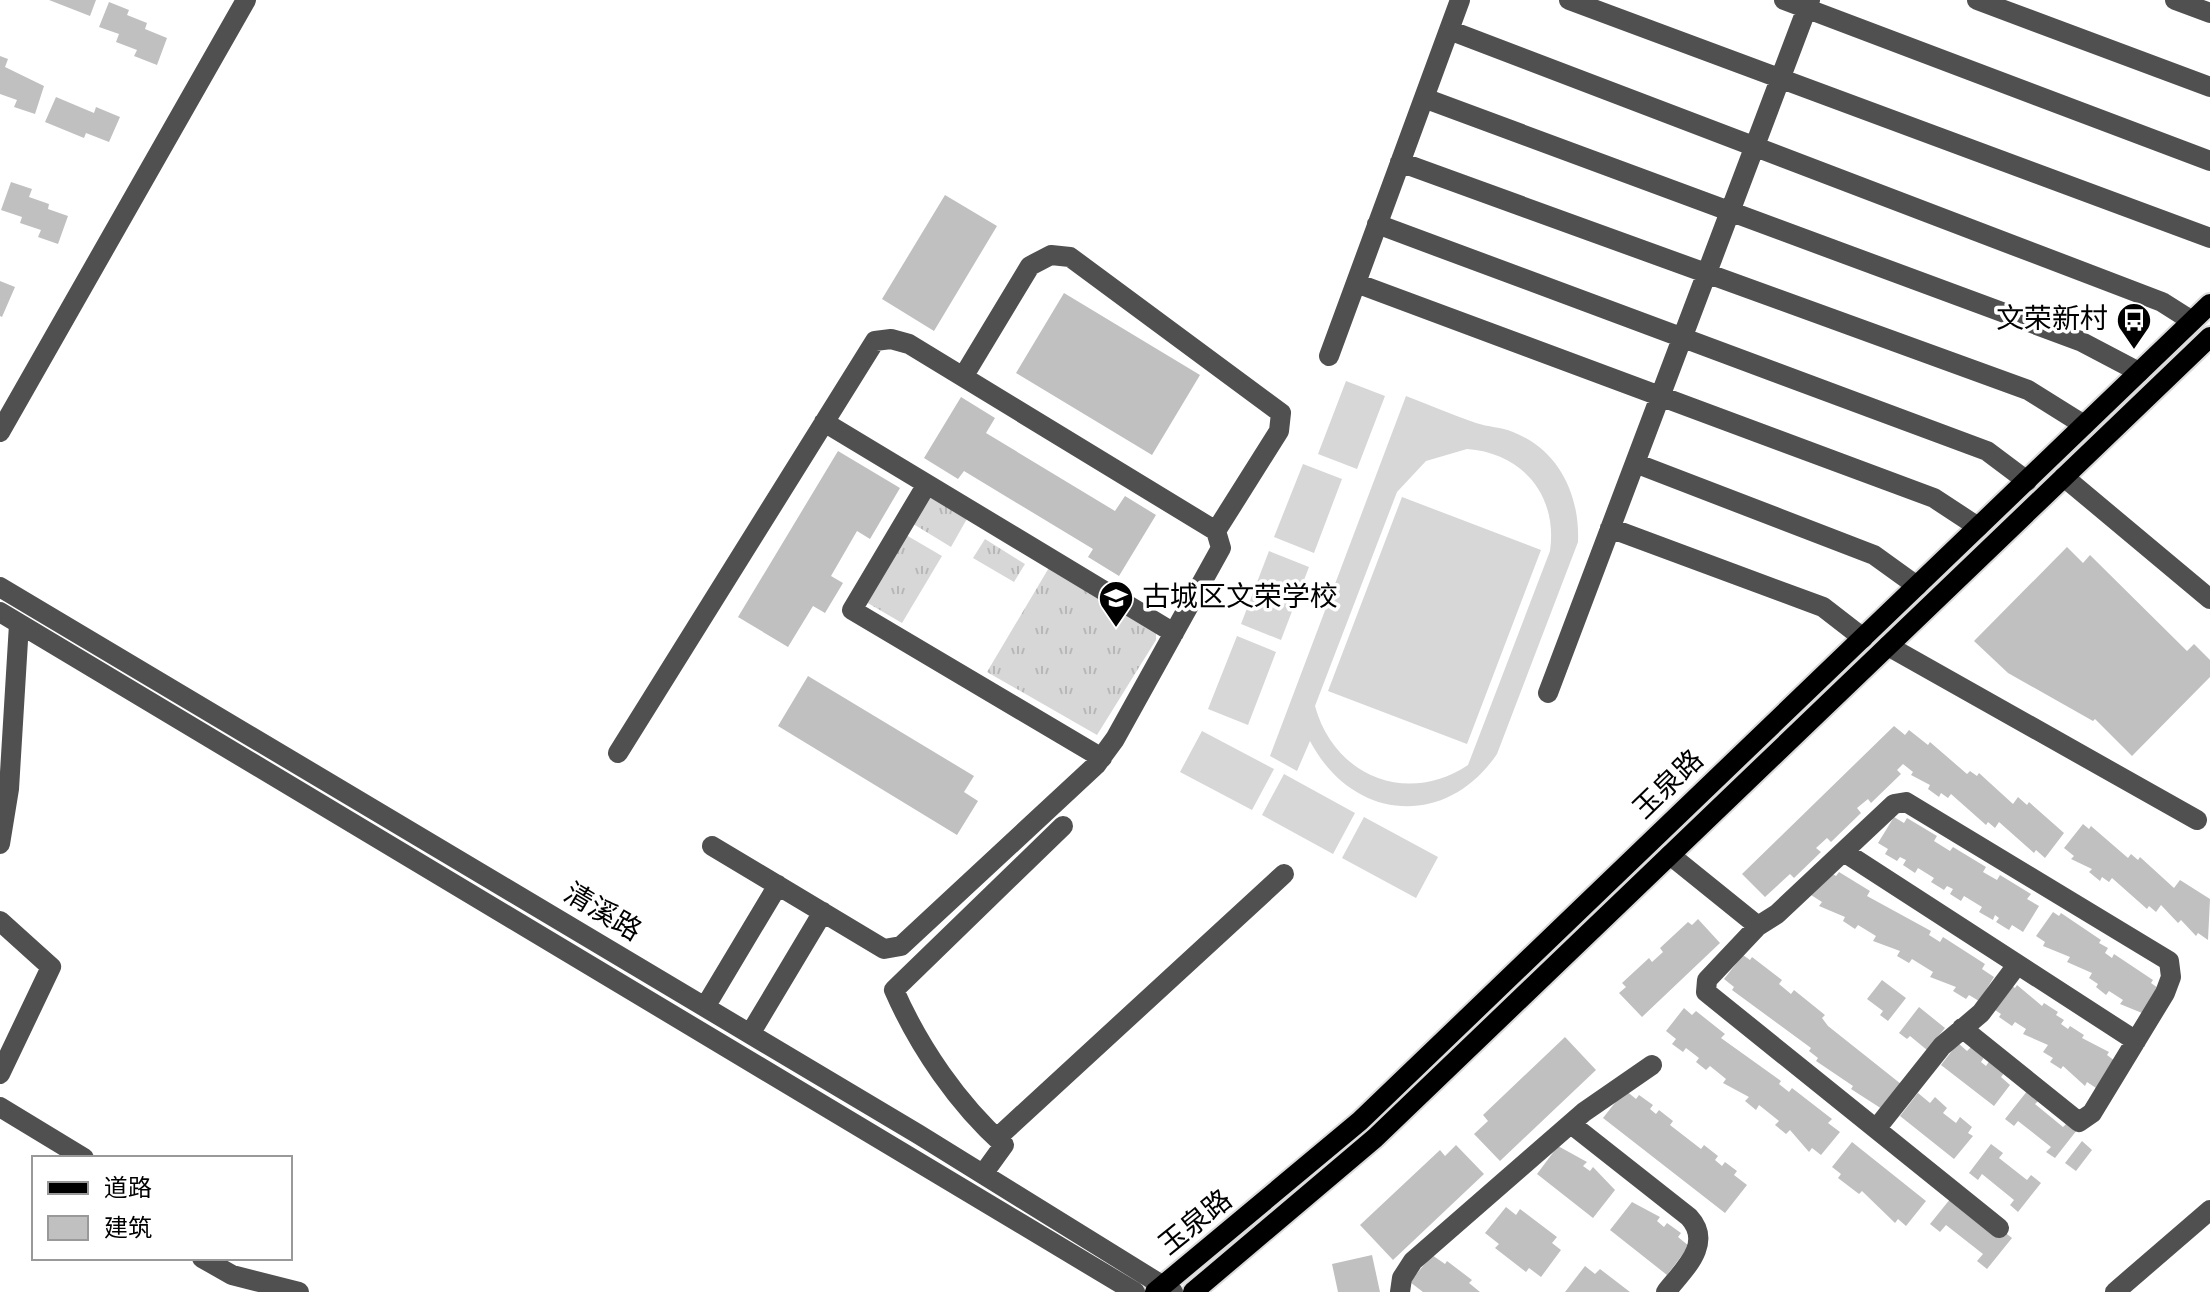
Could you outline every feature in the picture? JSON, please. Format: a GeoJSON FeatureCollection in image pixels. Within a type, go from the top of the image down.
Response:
{"type":"FeatureCollection","features":[{"type":"Feature","properties":{"kind":"main road","name":"玉泉路"},"geometry":{"type":"LineString","coordinates":[[1164,1290],[1360,1121],[2210,304]]}},
{"type":"Feature","properties":{"kind":"main road","name":"玉泉路"},"geometry":{"type":"LineString","coordinates":[[1193,1292],[1375,1138],[2210,337]]}},
{"type":"Feature","properties":{"kind":"street"},"geometry":{"type":"LineString","coordinates":[[0,432],[246,0]]}},
{"type":"Feature","properties":{"kind":"street"},"geometry":{"type":"LineString","coordinates":[[1329,356],[1460,0]]}},
{"type":"Feature","properties":{"kind":"street"},"geometry":{"type":"LineString","coordinates":[[1569,0],[2210,238]]}},
{"type":"Feature","properties":{"kind":"street"},"geometry":{"type":"LineString","coordinates":[[1784,0],[1808,4],[2210,161]]}},
{"type":"Feature","properties":{"kind":"street"},"geometry":{"type":"LineString","coordinates":[[1977,0],[2210,87]]}},
{"type":"Feature","properties":{"kind":"street"},"geometry":{"type":"LineString","coordinates":[[2175,0],[2210,13]]}},
{"type":"Feature","properties":{"kind":"street"},"geometry":{"type":"LineString","coordinates":[[1548,693],[1808,4]]}},
{"type":"Feature","properties":{"kind":"street"},"geometry":{"type":"LineString","coordinates":[[1449,30],[2162,302],[2192,321]]}},
{"type":"Feature","properties":{"kind":"street"},"geometry":{"type":"LineString","coordinates":[[1424,98],[2080,341],[2139,372]]}},
{"type":"Feature","properties":{"kind":"street"},"geometry":{"type":"LineString","coordinates":[[1400,162],[2028,390],[2084,425]]}},
{"type":"Feature","properties":{"kind":"street"},"geometry":{"type":"LineString","coordinates":[[1377,224],[1987,451],[2027,481]]}},
{"type":"Feature","properties":{"kind":"street"},"geometry":{"type":"LineString","coordinates":[[963,377],[1030,266],[1051,255],[1070,257],[1281,413],[1279,431],[1216,531]]}},
{"type":"Feature","properties":{"kind":"street"},"geometry":{"type":"LineString","coordinates":[[1356,283],[1934,498],[1978,527]]}},
{"type":"Feature","properties":{"kind":"street"},"geometry":{"type":"LineString","coordinates":[[618,753],[875,341],[900,340],[1216,531],[1221,548],[1102,758],[901,946],[884,949],[712,846]]}},
{"type":"Feature","properties":{"kind":"street"},"geometry":{"type":"LineString","coordinates":[[824,422],[1174,633]]}},
{"type":"Feature","properties":{"kind":"street"},"geometry":{"type":"LineString","coordinates":[[1635,463],[1874,555],[1917,586]]}},
{"type":"Feature","properties":{"kind":"street"},"geometry":{"type":"LineString","coordinates":[[2064,477],[2210,599]]}},
{"type":"Feature","properties":{"kind":"street"},"geometry":{"type":"LineString","coordinates":[[927,484],[852,610],[1102,758]]}},
{"type":"Feature","properties":{"kind":"street"},"geometry":{"type":"LineString","coordinates":[[1610,528],[1823,607],[1863,638]]}},
{"type":"Feature","properties":{"kind":"street","name":"清溪路"},"geometry":{"type":"LineString","coordinates":[[0,587],[983,1174],[1164,1290]]}},
{"type":"Feature","properties":{"kind":"street","name":"清溪路"},"geometry":{"type":"LineString","coordinates":[[0,612],[1135,1292]]}},
{"type":"Feature","properties":{"kind":"street"},"geometry":{"type":"LineString","coordinates":[[0,844],[9,789],[19,624]]}},
{"type":"Feature","properties":{"kind":"street"},"geometry":{"type":"LineString","coordinates":[[1888,646],[2197,820]]}},
{"type":"Feature","properties":{"kind":"street"},"geometry":{"type":"LineString","coordinates":[[1962,1028],[2079,1122],[2092,1113],[2169,985],[2169,961],[1906,802],[1894,804],[1777,914],[1758,926],[1707,980],[1706,992],[1999,1228]]}},
{"type":"Feature","properties":{"kind":"street"},"geometry":{"type":"LineString","coordinates":[[983,1174],[1004,1145],[980,1123],[912,1030],[894,990],[1063,826]]}},
{"type":"Feature","properties":{"kind":"street"},"geometry":{"type":"LineString","coordinates":[[1844,852],[2136,1041]]}},
{"type":"Feature","properties":{"kind":"street"},"geometry":{"type":"LineString","coordinates":[[1670,855],[1758,926]]}},
{"type":"Feature","properties":{"kind":"street"},"geometry":{"type":"LineString","coordinates":[[997,1138],[1284,874]]}},
{"type":"Feature","properties":{"kind":"street"},"geometry":{"type":"LineString","coordinates":[[705,1007],[778,885]]}},
{"type":"Feature","properties":{"kind":"street"},"geometry":{"type":"LineString","coordinates":[[750,1034],[823,912]]}},
{"type":"Feature","properties":{"kind":"street"},"geometry":{"type":"LineString","coordinates":[[0,921],[51,967],[0,1074]]}},
{"type":"Feature","properties":{"kind":"street"},"geometry":{"type":"LineString","coordinates":[[1876,1129],[1942,1046],[1981,1013],[2017,965]]}},
{"type":"Feature","properties":{"kind":"street"},"geometry":{"type":"LineString","coordinates":[[1400,1292],[1402,1278],[1413,1261],[1571,1124],[1652,1065]]}},
{"type":"Feature","properties":{"kind":"street"},"geometry":{"type":"LineString","coordinates":[[0,1107],[81,1156]]}},
{"type":"Feature","properties":{"kind":"street"},"geometry":{"type":"LineString","coordinates":[[1571,1124],[1689,1217],[1697,1227],[1697,1251],[1666,1292]]}},
{"type":"Feature","properties":{"kind":"street"},"geometry":{"type":"LineString","coordinates":[[2115,1292],[2210,1210]]}},
{"type":"Feature","properties":{"kind":"street"},"geometry":{"type":"LineString","coordinates":[[206,1260],[232,1275],[299,1292]]}},
{"type":"Feature","properties":{"kind":"green space"},"geometry":{"type":"Polygon","coordinates":[[[1346,381],[1385,396],[1357,469],[1318,454],[1346,381]]]}},
{"type":"Feature","properties":{"kind":"green space"},"geometry":{"type":"Polygon","coordinates":[[[1406,396],[1476,423],[1513,432],[1543,450],[1564,476],[1570,491],[1578,525],[1578,542],[1497,754],[1476,779],[1452,795],[1426,804],[1400,806],[1374,800],[1350,787],[1328,768],[1310,741],[1297,771],[1270,756],[1406,396]],[[1467,449],[1426,461],[1397,492],[1315,706],[1338,751],[1376,777],[1398,783],[1421,783],[1445,777],[1468,765],[1550,551],[1551,531],[1542,496],[1520,469],[1487,452],[1467,449]]]}},
{"type":"Feature","properties":{"kind":"green space"},"geometry":{"type":"Polygon","coordinates":[[[1303,464],[1342,479],[1314,553],[1274,537],[1303,464]]]}},
{"type":"Feature","properties":{"kind":"green space"},"geometry":{"type":"Polygon","coordinates":[[[928,493],[968,517],[951,547],[910,522],[928,493]]]}},
{"type":"Feature","properties":{"kind":"green space"},"geometry":{"type":"Polygon","coordinates":[[[1402,497],[1541,550],[1467,744],[1328,691],[1402,497]]]}},
{"type":"Feature","properties":{"kind":"green space"},"geometry":{"type":"Polygon","coordinates":[[[906,535],[942,556],[902,623],[866,602],[906,535]]]}},
{"type":"Feature","properties":{"kind":"green space"},"geometry":{"type":"Polygon","coordinates":[[[985,539],[1025,564],[1014,582],[973,558],[985,539]]]}},
{"type":"Feature","properties":{"kind":"green space"},"geometry":{"type":"Polygon","coordinates":[[[1269,551],[1309,567],[1281,640],[1241,624],[1269,551]]]}},
{"type":"Feature","properties":{"kind":"green space"},"geometry":{"type":"Polygon","coordinates":[[[1050,566],[1156,633],[1156,640],[1097,735],[987,672],[1050,566]]]}},
{"type":"Feature","properties":{"kind":"green space"},"geometry":{"type":"Polygon","coordinates":[[[1237,636],[1276,652],[1248,725],[1208,709],[1237,636]]]}},
{"type":"Feature","properties":{"kind":"green space"},"geometry":{"type":"Polygon","coordinates":[[[1202,731],[1274,769],[1252,810],[1180,772],[1202,731]]]}},
{"type":"Feature","properties":{"kind":"green space"},"geometry":{"type":"Polygon","coordinates":[[[1284,774],[1355,813],[1333,854],[1262,815],[1284,774]]]}},
{"type":"Feature","properties":{"kind":"green space"},"geometry":{"type":"Polygon","coordinates":[[[1364,817],[1438,857],[1416,898],[1342,858],[1364,817]]]}},
{"type":"Feature","properties":{"kind":"building"},"geometry":{"type":"Polygon","coordinates":[[[49,0],[96,0],[90,16],[49,0]]]}},
{"type":"Feature","properties":{"kind":"building"},"geometry":{"type":"Polygon","coordinates":[[[109,2],[129,10],[127,15],[147,23],[145,29],[167,38],[157,65],[134,56],[137,50],[116,42],[119,34],[99,27],[109,2]]]}},
{"type":"Feature","properties":{"kind":"building"},"geometry":{"type":"Polygon","coordinates":[[[0,56],[8,59],[5,67],[44,86],[35,114],[14,107],[17,100],[0,94],[0,56]]]}},
{"type":"Feature","properties":{"kind":"building"},"geometry":{"type":"Polygon","coordinates":[[[56,97],[94,113],[96,107],[120,117],[109,142],[86,133],[84,138],[45,122],[56,97]]]}},
{"type":"Feature","properties":{"kind":"building"},"geometry":{"type":"Polygon","coordinates":[[[11,182],[32,189],[29,197],[49,204],[48,209],[68,216],[58,244],[38,237],[41,230],[20,223],[22,217],[1,210],[11,182]]]}},
{"type":"Feature","properties":{"kind":"building"},"geometry":{"type":"Polygon","coordinates":[[[945,195],[997,226],[934,331],[882,299],[945,195]]]}},
{"type":"Feature","properties":{"kind":"building"},"geometry":{"type":"Polygon","coordinates":[[[0,281],[15,287],[2,317],[0,316],[0,281]]]}},
{"type":"Feature","properties":{"kind":"building"},"geometry":{"type":"Polygon","coordinates":[[[1064,293],[1200,375],[1152,455],[1016,373],[1064,293]]]}},
{"type":"Feature","properties":{"kind":"building"},"geometry":{"type":"Polygon","coordinates":[[[961,397],[995,418],[986,433],[1115,511],[1125,496],[1156,515],[1119,576],[1088,557],[1093,549],[964,471],[958,479],[924,458],[961,397]]]}},
{"type":"Feature","properties":{"kind":"building"},"geometry":{"type":"Polygon","coordinates":[[[838,451],[900,488],[870,539],[857,531],[831,576],[843,583],[825,613],[813,606],[788,647],[738,617],[838,451]]]}},
{"type":"Feature","properties":{"kind":"building"},"geometry":{"type":"Polygon","coordinates":[[[2067,547],[2083,563],[2090,555],[2187,651],[2194,644],[2210,660],[2210,677],[2132,756],[2095,719],[2093,721],[2008,673],[1974,641],[2067,547]]]}},
{"type":"Feature","properties":{"kind":"building"},"geometry":{"type":"Polygon","coordinates":[[[808,676],[974,776],[964,792],[978,801],[957,835],[778,726],[808,676]]]}},
{"type":"Feature","properties":{"kind":"building"},"geometry":{"type":"Polygon","coordinates":[[[1894,726],[1905,735],[1909,730],[1928,745],[1930,742],[1967,774],[1970,771],[1977,776],[1979,773],[2013,804],[2018,797],[2027,805],[2029,802],[2064,833],[2045,858],[2036,850],[2034,853],[1999,822],[1995,828],[1988,822],[1986,825],[1951,794],[1948,798],[1941,793],[1939,797],[1928,789],[1930,785],[1911,775],[1913,772],[1903,764],[1897,770],[1901,774],[1871,803],[1868,799],[1857,808],[1861,813],[1831,842],[1827,838],[1816,848],[1821,852],[1794,878],[1790,874],[1765,897],[1742,874],[1894,726]]]}},
{"type":"Feature","properties":{"kind":"building"},"geometry":{"type":"Polygon","coordinates":[[[1894,817],[1904,823],[1907,818],[1937,836],[1934,841],[1950,851],[1953,847],[1986,867],[1983,872],[1997,880],[2000,875],[2031,894],[2027,899],[2039,906],[2023,932],[2012,925],[2009,930],[1996,922],[1999,918],[1995,915],[1993,920],[1979,912],[1982,907],[1964,896],[1961,901],[1950,894],[1953,889],[1947,886],[1944,890],[1931,882],[1934,878],[1918,868],[1915,873],[1903,865],[1906,860],[1900,857],[1897,861],[1885,854],[1888,849],[1878,843],[1894,817]]]}},
{"type":"Feature","properties":{"kind":"building"},"geometry":{"type":"Polygon","coordinates":[[[2083,824],[2089,829],[2091,826],[2128,858],[2131,854],[2138,860],[2140,857],[2174,888],[2180,880],[2210,899],[2208,940],[2198,933],[2196,936],[2181,920],[2178,923],[2161,905],[2156,912],[2149,906],[2147,909],[2112,878],[2109,882],[2102,877],[2100,881],[2089,872],[2092,869],[2071,859],[2074,856],[2064,848],[2083,824]]]}},
{"type":"Feature","properties":{"kind":"building"},"geometry":{"type":"Polygon","coordinates":[[[1826,870],[1836,876],[1839,872],[1870,891],[1867,896],[1931,931],[1929,935],[1940,942],[1943,937],[1985,964],[1982,969],[1994,977],[1979,1001],[1969,995],[1966,999],[1953,991],[1956,987],[1930,977],[1933,972],[1912,959],[1909,963],[1897,956],[1900,951],[1873,941],[1876,936],[1858,925],[1855,929],[1843,921],[1845,917],[1819,906],[1822,902],[1811,895],[1826,870]]]}},
{"type":"Feature","properties":{"kind":"building"},"geometry":{"type":"Polygon","coordinates":[[[2053,912],[2059,916],[2061,913],[2101,940],[2099,943],[2108,948],[2105,953],[2112,958],[2114,954],[2153,980],[2151,983],[2158,988],[2142,1013],[2120,1004],[2123,1000],[2109,991],[2106,995],[2089,978],[2092,973],[2067,962],[2070,957],[2043,946],[2045,942],[2036,936],[2053,912]]]}},
{"type":"Feature","properties":{"kind":"building"},"geometry":{"type":"Polygon","coordinates":[[[1698,919],[1720,943],[1642,1017],[1619,993],[1626,987],[1622,983],[1649,958],[1652,962],[1663,952],[1660,948],[1688,922],[1692,925],[1698,919]]]}},
{"type":"Feature","properties":{"kind":"building"},"geometry":{"type":"Polygon","coordinates":[[[1743,955],[1750,960],[1752,957],[1782,980],[1779,984],[1791,994],[1794,990],[1825,1015],[1822,1018],[1828,1026],[1901,1084],[1882,1109],[1816,1061],[1818,1058],[1809,1051],[1811,1048],[1732,990],[1734,987],[1724,979],[1743,955]]]}},
{"type":"Feature","properties":{"kind":"building"},"geometry":{"type":"Polygon","coordinates":[[[1882,980],[1906,998],[1888,1021],[1880,1015],[1883,1011],[1867,999],[1882,980]]]}},
{"type":"Feature","properties":{"kind":"building"},"geometry":{"type":"Polygon","coordinates":[[[2009,984],[2015,988],[2017,985],[2042,1006],[2044,1003],[2058,1012],[2056,1015],[2064,1020],[2061,1024],[2068,1029],[2070,1026],[2084,1035],[2082,1038],[2109,1052],[2107,1055],[2115,1061],[2096,1088],[2087,1082],[2085,1086],[2063,1066],[2061,1069],[2050,1062],[2053,1058],[2043,1052],[2048,1045],[2023,1034],[2026,1029],[2015,1022],[2012,1026],[1999,1017],[2001,1014],[1992,1008],[2009,984]]]}},
{"type":"Feature","properties":{"kind":"building"},"geometry":{"type":"Polygon","coordinates":[[[1919,1007],[1945,1028],[1927,1050],[1910,1036],[1907,1039],[1899,1033],[1919,1007]]]}},
{"type":"Feature","properties":{"kind":"building"},"geometry":{"type":"Polygon","coordinates":[[[1684,1008],[1692,1015],[1696,1011],[1725,1034],[1721,1038],[1781,1081],[1779,1084],[1789,1092],[1792,1088],[1832,1119],[1828,1123],[1840,1132],[1821,1155],[1812,1148],[1809,1152],[1790,1130],[1786,1134],[1775,1125],[1779,1121],[1759,1105],[1756,1110],[1745,1101],[1749,1097],[1723,1083],[1726,1079],[1710,1066],[1706,1070],[1696,1062],[1699,1058],[1686,1048],[1683,1052],[1672,1044],[1676,1039],[1666,1031],[1684,1008]]]}},
{"type":"Feature","properties":{"kind":"building"},"geometry":{"type":"Polygon","coordinates":[[[1565,1037],[1596,1070],[1500,1161],[1474,1134],[1488,1121],[1483,1115],[1565,1037]]]}},
{"type":"Feature","properties":{"kind":"building"},"geometry":{"type":"Polygon","coordinates":[[[1958,1043],[1967,1051],[1972,1046],[1985,1056],[1981,1062],[1986,1066],[1990,1060],[2005,1072],[2001,1077],[2010,1085],[1994,1106],[1941,1065],[1958,1043]]]}},
{"type":"Feature","properties":{"kind":"building"},"geometry":{"type":"Polygon","coordinates":[[[1625,1090],[1636,1099],[1639,1095],[1653,1105],[1650,1109],[1656,1114],[1659,1110],[1673,1121],[1670,1125],[1701,1149],[1704,1145],[1718,1156],[1715,1160],[1722,1166],[1725,1162],[1737,1171],[1734,1175],[1747,1185],[1725,1213],[1603,1118],[1625,1090]]]}},
{"type":"Feature","properties":{"kind":"building"},"geometry":{"type":"Polygon","coordinates":[[[2028,1090],[2040,1099],[2035,1104],[2063,1127],[2068,1122],[2077,1130],[2055,1158],[2046,1152],[2051,1147],[2018,1121],[2014,1126],[2005,1119],[2028,1090]]]}},
{"type":"Feature","properties":{"kind":"building"},"geometry":{"type":"Polygon","coordinates":[[[1918,1093],[1930,1103],[1935,1097],[1947,1108],[1943,1113],[1956,1123],[1960,1117],[1972,1127],[1968,1133],[1973,1136],[1954,1159],[1900,1116],[1918,1093]]]}},
{"type":"Feature","properties":{"kind":"building"},"geometry":{"type":"Polygon","coordinates":[[[2082,1141],[2092,1150],[2076,1171],[2065,1163],[2082,1141]]]}},
{"type":"Feature","properties":{"kind":"building"},"geometry":{"type":"Polygon","coordinates":[[[1852,1142],[1926,1201],[1906,1226],[1898,1219],[1895,1223],[1862,1191],[1859,1194],[1838,1178],[1841,1174],[1832,1167],[1852,1142]]]}},
{"type":"Feature","properties":{"kind":"building"},"geometry":{"type":"Polygon","coordinates":[[[1991,1144],[2003,1153],[1999,1158],[2027,1180],[2031,1175],[2041,1183],[2018,1212],[2010,1205],[2014,1200],[1982,1174],[1978,1180],[1969,1173],[1991,1144]]]}},
{"type":"Feature","properties":{"kind":"building"},"geometry":{"type":"Polygon","coordinates":[[[1456,1145],[1484,1174],[1393,1260],[1360,1225],[1440,1150],[1445,1156],[1456,1145]]]}},
{"type":"Feature","properties":{"kind":"building"},"geometry":{"type":"Polygon","coordinates":[[[1558,1146],[1587,1162],[1583,1166],[1590,1171],[1593,1167],[1615,1190],[1593,1218],[1537,1174],[1558,1146]]]}},
{"type":"Feature","properties":{"kind":"building"},"geometry":{"type":"Polygon","coordinates":[[[1955,1193],[2012,1238],[1987,1269],[1977,1261],[1983,1254],[1946,1225],[1940,1232],[1930,1224],[1955,1193]]]}},
{"type":"Feature","properties":{"kind":"building"},"geometry":{"type":"Polygon","coordinates":[[[1632,1202],[1660,1217],[1657,1221],[1664,1227],[1667,1223],[1681,1233],[1678,1237],[1689,1246],[1667,1275],[1610,1230],[1632,1202]]]}},
{"type":"Feature","properties":{"kind":"building"},"geometry":{"type":"Polygon","coordinates":[[[1506,1207],[1516,1215],[1520,1209],[1557,1237],[1552,1243],[1561,1250],[1541,1277],[1529,1268],[1526,1272],[1495,1248],[1499,1244],[1485,1233],[1506,1207]]]}},
{"type":"Feature","properties":{"kind":"building"},"geometry":{"type":"Polygon","coordinates":[[[1372,1255],[1380,1292],[1338,1292],[1332,1264],[1372,1255]]]}},
{"type":"Feature","properties":{"kind":"building"},"geometry":{"type":"Polygon","coordinates":[[[1432,1255],[1445,1264],[1447,1261],[1472,1280],[1469,1283],[1480,1292],[1423,1292],[1410,1282],[1432,1255]]]}},
{"type":"Feature","properties":{"kind":"building"},"geometry":{"type":"Polygon","coordinates":[[[1585,1266],[1595,1274],[1600,1269],[1630,1292],[1565,1292],[1585,1266]]]}},
{"type":"Feature","properties":{"kind":"place","name":"文荣新村"},"geometry":{"type":"Point","coordinates":[2134,351]}},
{"type":"Feature","properties":{"kind":"place","name":"古城区文荣学校"},"geometry":{"type":"Point","coordinates":[1116,629]}}]}
